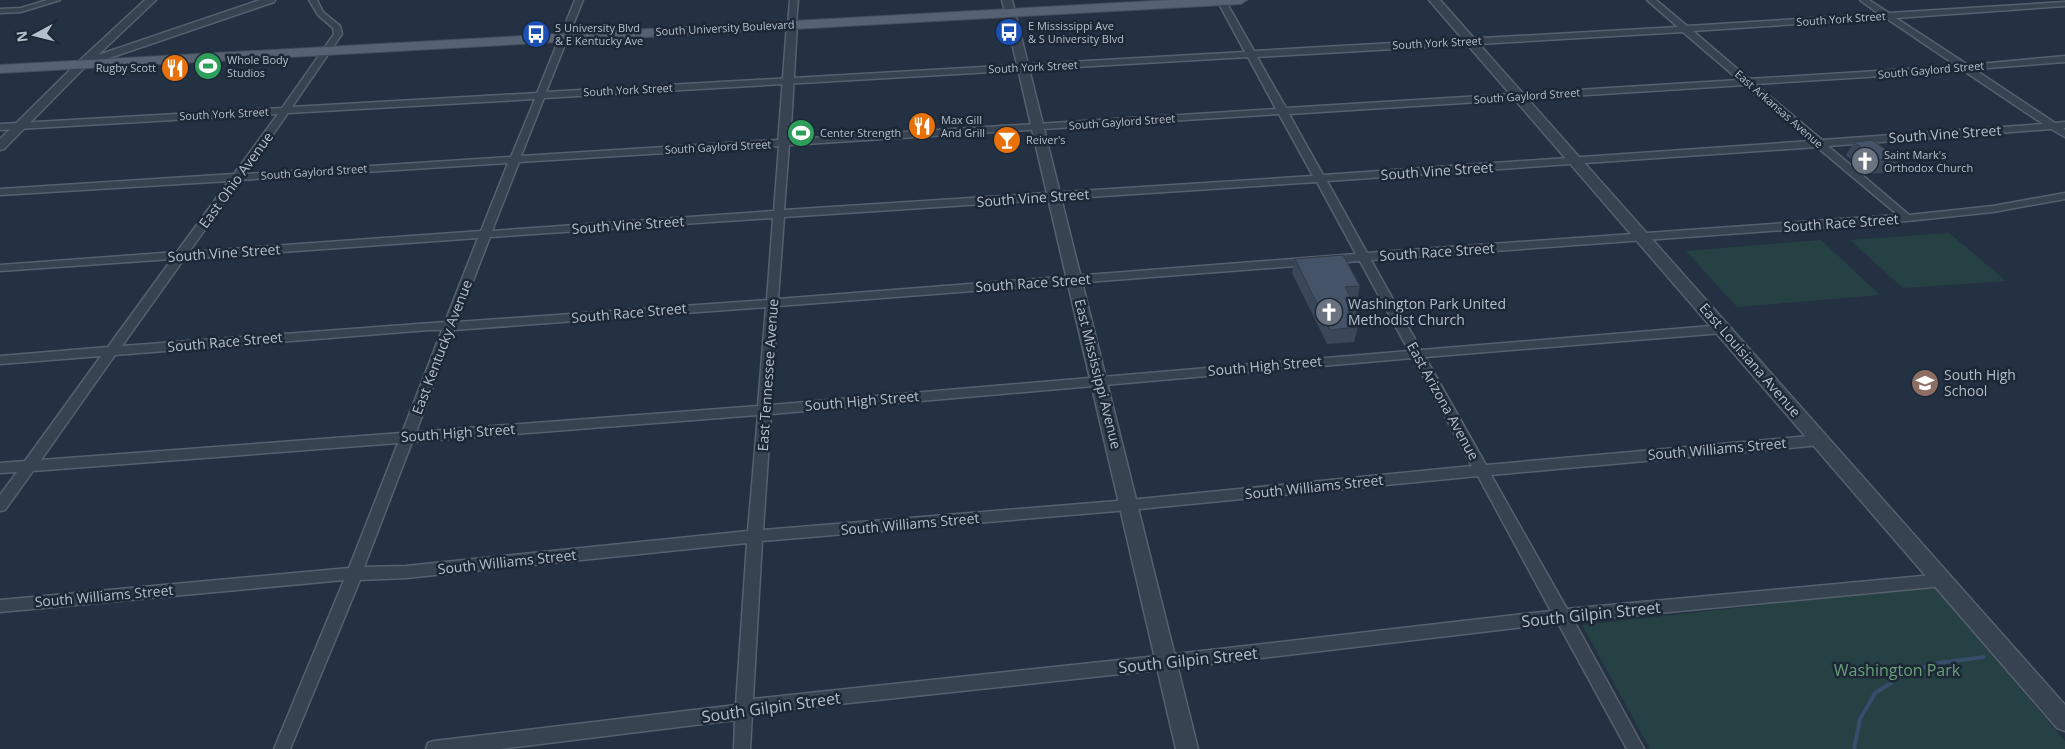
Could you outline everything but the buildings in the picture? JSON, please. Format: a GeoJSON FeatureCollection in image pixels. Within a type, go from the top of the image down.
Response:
{"type":"FeatureCollection","features":[{"type":"Feature","properties":{"kind":"main road","name":"South University Boulevard"},"geometry":{"type":"LineString","coordinates":[[0,68],[792,24],[1008,6],[1241,0]]}},
{"type":"Feature","properties":{"kind":"street"},"geometry":{"type":"LineString","coordinates":[[0,12],[41,6],[56,0]]}},
{"type":"Feature","properties":{"kind":"street"},"geometry":{"type":"LineString","coordinates":[[0,146],[82,64],[151,0]]}},
{"type":"Feature","properties":{"kind":"street"},"geometry":{"type":"LineString","coordinates":[[82,64],[270,0]]}},
{"type":"Feature","properties":{"kind":"street","name":"East Ohio Avenue"},"geometry":{"type":"LineString","coordinates":[[0,506],[337,38],[338,30],[318,11],[313,0]]}},
{"type":"Feature","properties":{"kind":"street","name":"East Kentucky Avenue"},"geometry":{"type":"LineString","coordinates":[[282,749],[354,575],[485,235],[579,0]]}},
{"type":"Feature","properties":{"kind":"street","name":"East Tennessee Avenue"},"geometry":{"type":"LineString","coordinates":[[742,749],[749,619],[757,536],[794,0]]}},
{"type":"Feature","properties":{"kind":"street","name":"East Arizona Avenue"},"geometry":{"type":"LineString","coordinates":[[1221,0],[1636,749]]}},
{"type":"Feature","properties":{"kind":"street","name":"East Louisiana Avenue"},"geometry":{"type":"LineString","coordinates":[[1434,0],[2065,720]]}},
{"type":"Feature","properties":{"kind":"street","name":"East Arkansas Avenue"},"geometry":{"type":"LineString","coordinates":[[1651,0],[1907,218]]}},
{"type":"Feature","properties":{"kind":"street"},"geometry":{"type":"LineString","coordinates":[[1864,0],[2065,134]]}},
{"type":"Feature","properties":{"kind":"street","name":"South York Street"},"geometry":{"type":"LineString","coordinates":[[0,127],[1685,29],[2065,4]]}},
{"type":"Feature","properties":{"kind":"street","name":"East Mississippi Avenue"},"geometry":{"type":"LineString","coordinates":[[1008,6],[1039,127],[1187,749]]}},
{"type":"Feature","properties":{"kind":"street","name":"South Gaylord Street"},"geometry":{"type":"LineString","coordinates":[[0,192],[784,144],[1966,68],[1993,64],[2065,60]]}},
{"type":"Feature","properties":{"kind":"street","name":"South Vine Street"},"geometry":{"type":"LineString","coordinates":[[0,268],[779,214],[1574,162],[2065,125]]}},
{"type":"Feature","properties":{"kind":"street","name":"South Race Street"},"geometry":{"type":"LineString","coordinates":[[0,360],[429,326],[473,326],[1363,257],[1907,218],[1993,209],[2065,196]]}},
{"type":"Feature","properties":{"kind":"street","name":"South High Street"},"geometry":{"type":"LineString","coordinates":[[0,468],[766,410],[1416,353],[1723,329]]}},
{"type":"Feature","properties":{"kind":"street","name":"South Williams Street"},"geometry":{"type":"LineString","coordinates":[[0,606],[324,575],[406,572],[757,536],[1129,505],[1651,454],[1821,440]]}},
{"type":"Feature","properties":{"kind":"street","name":"South Gilpin Street"},"geometry":{"type":"LineString","coordinates":[[434,749],[730,714],[755,706],[1166,662],[1562,616],[1944,580]]}},
{"type":"Feature","properties":{"kind":"green space"},"geometry":{"type":"Polygon","coordinates":[[[1949,233],[2006,281],[1903,288],[1850,240],[1949,233]]]}},
{"type":"Feature","properties":{"kind":"green space"},"geometry":{"type":"Polygon","coordinates":[[[1821,240],[1880,295],[1737,307],[1686,251],[1821,240]]]}},
{"type":"Feature","properties":{"kind":"green space","name":"Washington Park"},"geometry":{"type":"Polygon","coordinates":[[[1933,586],[2065,741],[2065,749],[1650,749],[1582,625],[1933,586]]]}},
{"type":"Feature","properties":{"kind":"waterway"},"geometry":{"type":"LineString","coordinates":[[1909,672],[1938,663],[1984,657]]}},
{"type":"Feature","properties":{"kind":"waterway"},"geometry":{"type":"LineString","coordinates":[[1854,749],[1860,719],[1875,693],[1891,683]]}},
{"type":"Feature","properties":{"kind":"place","name":"E Mississippi Ave & S University Blvd"},"geometry":{"type":"Point","coordinates":[1009,32]}},
{"type":"Feature","properties":{"kind":"place","name":"S University Blvd & E Kentucky Ave"},"geometry":{"type":"Point","coordinates":[536,34]}},
{"type":"Feature","properties":{"kind":"place","name":"Whole Body Studios"},"geometry":{"type":"Point","coordinates":[208,66]}},
{"type":"Feature","properties":{"kind":"place","name":"Rugby Scott"},"geometry":{"type":"Point","coordinates":[175,68]}},
{"type":"Feature","properties":{"kind":"place","name":"Max Gill And Grill"},"geometry":{"type":"Point","coordinates":[922,126]}},
{"type":"Feature","properties":{"kind":"place","name":"Center Strength"},"geometry":{"type":"Point","coordinates":[801,133]}},
{"type":"Feature","properties":{"kind":"place","name":"Reiver's"},"geometry":{"type":"Point","coordinates":[1007,140]}},
{"type":"Feature","properties":{"kind":"place","name":"Saint Mark's Orthodox Church"},"geometry":{"type":"Point","coordinates":[1865,161]}},
{"type":"Feature","properties":{"kind":"place","name":"Washington Park United Methodist Church"},"geometry":{"type":"Point","coordinates":[1329,312]}},
{"type":"Feature","properties":{"kind":"place","name":"South High School"},"geometry":{"type":"Point","coordinates":[1925,383]}}]}
